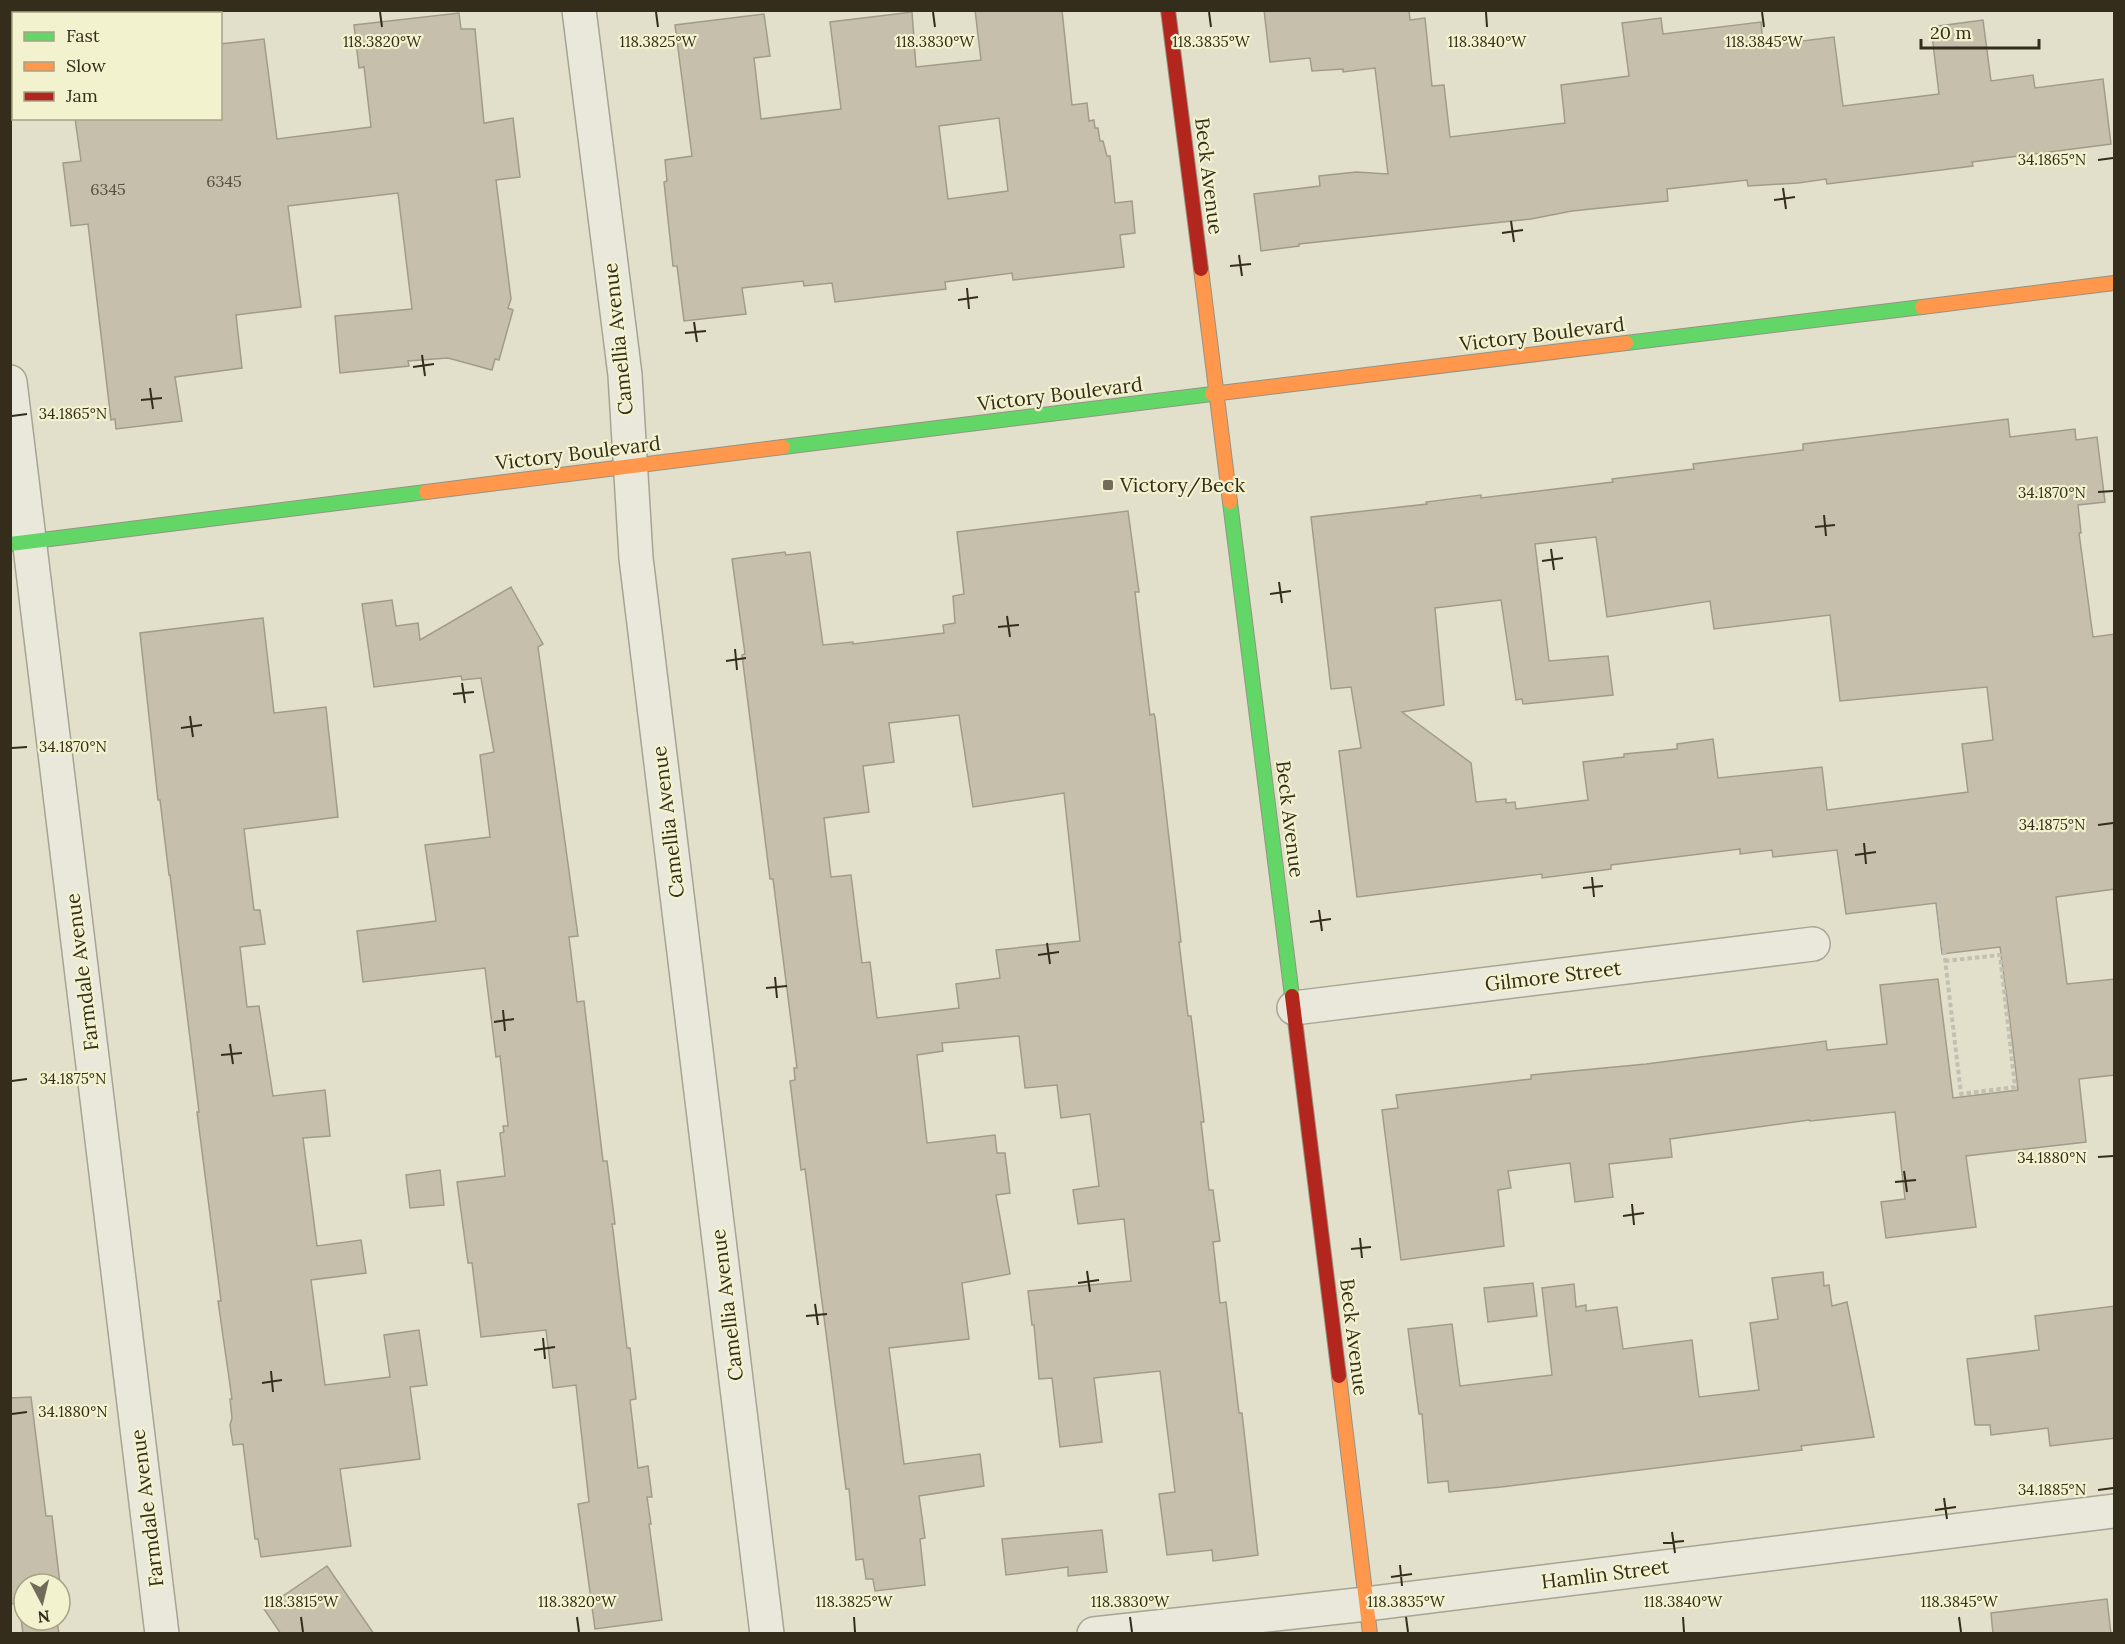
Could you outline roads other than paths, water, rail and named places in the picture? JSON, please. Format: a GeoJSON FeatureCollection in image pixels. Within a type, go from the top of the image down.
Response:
{"type":"FeatureCollection","features":[{"type":"Feature","properties":{"kind":"main road","name":"Beck Avenue"},"geometry":{"type":"LineString","coordinates":[[1168,10],[1294,1008],[1368,1619]]}},
{"type":"Feature","properties":{"kind":"main road","name":"Victory Boulevard"},"geometry":{"type":"LineString","coordinates":[[21,543],[2115,283]]}},
{"type":"Feature","properties":{"kind":"street","name":"Camellia Avenue"},"geometry":{"type":"LineString","coordinates":[[579,10],[625,375],[636,558],[767,1634]]}},
{"type":"Feature","properties":{"kind":"street","name":"Farmdale Avenue"},"geometry":{"type":"LineString","coordinates":[[10,382],[21,543],[162,1634]]}},
{"type":"Feature","properties":{"kind":"street","name":"Gilmore Street"},"geometry":{"type":"LineString","coordinates":[[1294,1008],[1813,944]]}},
{"type":"Feature","properties":{"kind":"street","name":"Hamlin Street"},"geometry":{"type":"LineString","coordinates":[[1094,1634],[1368,1619],[2115,1511]]}},
{"type":"Feature","properties":{"kind":"place","name":"Victory/Beck"},"geometry":{"type":"Point","coordinates":[1108,485]}}]}
